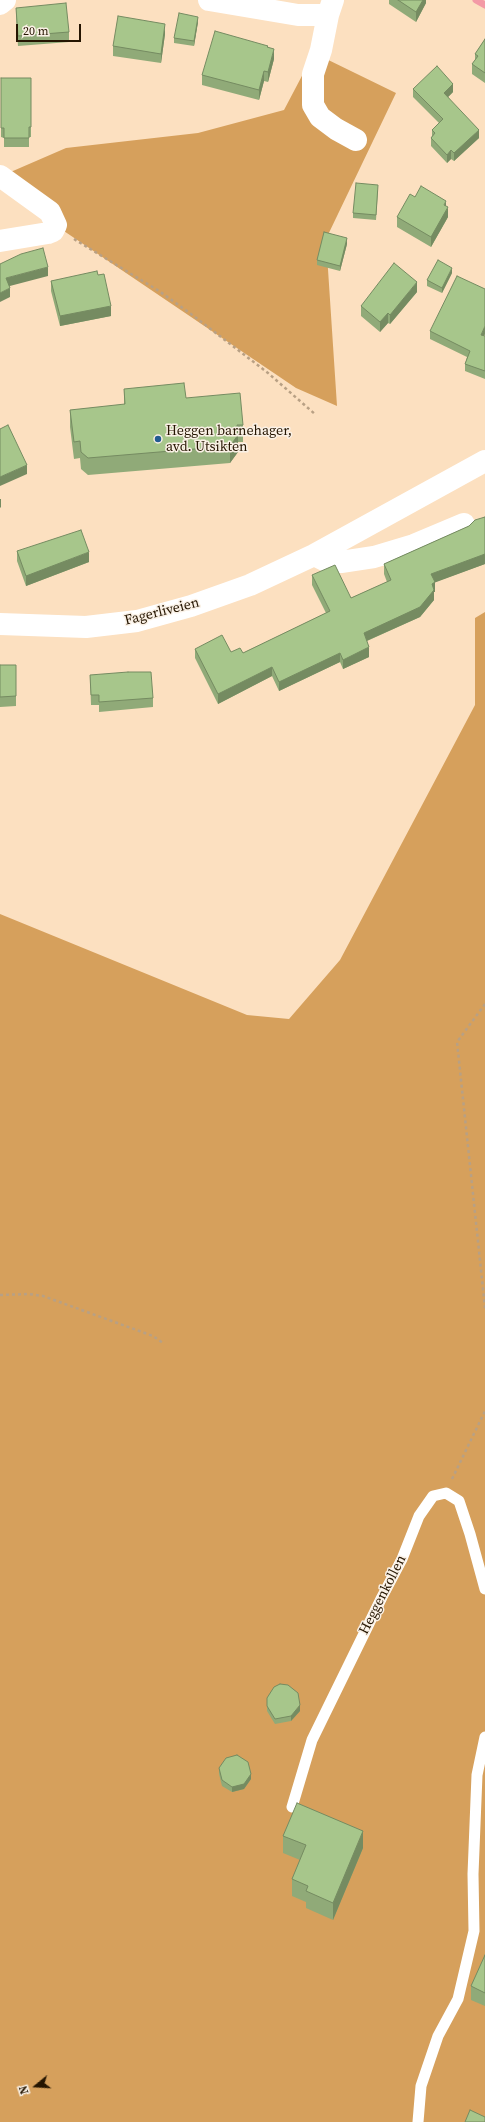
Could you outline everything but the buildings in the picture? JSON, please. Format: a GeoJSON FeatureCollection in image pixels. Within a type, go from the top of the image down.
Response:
{"type":"FeatureCollection","features":[{"type":"Feature","properties":{"kind":"street"},"geometry":{"type":"LineString","coordinates":[[0,4],[5,0]]}},
{"type":"Feature","properties":{"kind":"street"},"geometry":{"type":"LineString","coordinates":[[209,0],[298,15],[331,7],[321,50],[313,74],[313,105],[320,117],[336,129],[356,140]]}},
{"type":"Feature","properties":{"kind":"street"},"geometry":{"type":"LineString","coordinates":[[0,176],[50,212],[56,225],[53,231],[48,233],[0,240]]}},
{"type":"Feature","properties":{"kind":"street","name":"Fagerliveien"},"geometry":{"type":"LineString","coordinates":[[0,624],[86,627],[136,621],[190,606],[250,585],[314,555],[485,461]]}},
{"type":"Feature","properties":{"kind":"street"},"geometry":{"type":"LineString","coordinates":[[314,555],[326,561],[341,562],[374,557],[414,545],[464,524]]}},
{"type":"Feature","properties":{"kind":"lane"},"geometry":{"type":"LineString","coordinates":[[446,1493],[459,1501],[485,1589]]}},
{"type":"Feature","properties":{"kind":"lane","name":"Heggenkollen"},"geometry":{"type":"LineString","coordinates":[[292,1807],[312,1740],[374,1611],[402,1559],[419,1516],[433,1496],[446,1493]]}},
{"type":"Feature","properties":{"kind":"lane"},"geometry":{"type":"LineString","coordinates":[[418,2122],[421,2086],[438,2036],[458,1999],[474,1931],[473,1874],[477,1775],[485,1737]]}},
{"type":"Feature","properties":{"kind":"path"},"geometry":{"type":"LineString","coordinates":[[56,225],[79,243],[159,291],[191,314],[268,373],[316,414]]}},
{"type":"Feature","properties":{"kind":"path"},"geometry":{"type":"LineString","coordinates":[[485,1004],[457,1042],[485,1308]]}},
{"type":"Feature","properties":{"kind":"path"},"geometry":{"type":"LineString","coordinates":[[0,1295],[29,1294],[43,1296],[153,1336],[163,1343]]}},
{"type":"Feature","properties":{"kind":"path"},"geometry":{"type":"LineString","coordinates":[[446,1493],[485,1411]]}},
{"type":"Feature","properties":{"kind":"shaded area"},"geometry":{"type":"Polygon","coordinates":[[[314,53],[396,93],[326,239],[337,406],[296,388],[58,227],[6,174],[66,148],[198,133],[284,110],[314,53]]]}},
{"type":"Feature","properties":{"kind":"shaded area"},"geometry":{"type":"Polygon","coordinates":[[[485,612],[485,2122],[0,2122],[0,914],[247,1015],[289,1019],[340,960],[475,705],[475,618],[485,612]]]}},
{"type":"Feature","properties":{"kind":"waterway"},"geometry":{"type":"LineString","coordinates":[[476,0],[485,5]]}},
{"type":"Feature","properties":{"kind":"place","name":"Heggen barnehager, avd. Utsikten"},"geometry":{"type":"Point","coordinates":[158,439]}}]}
